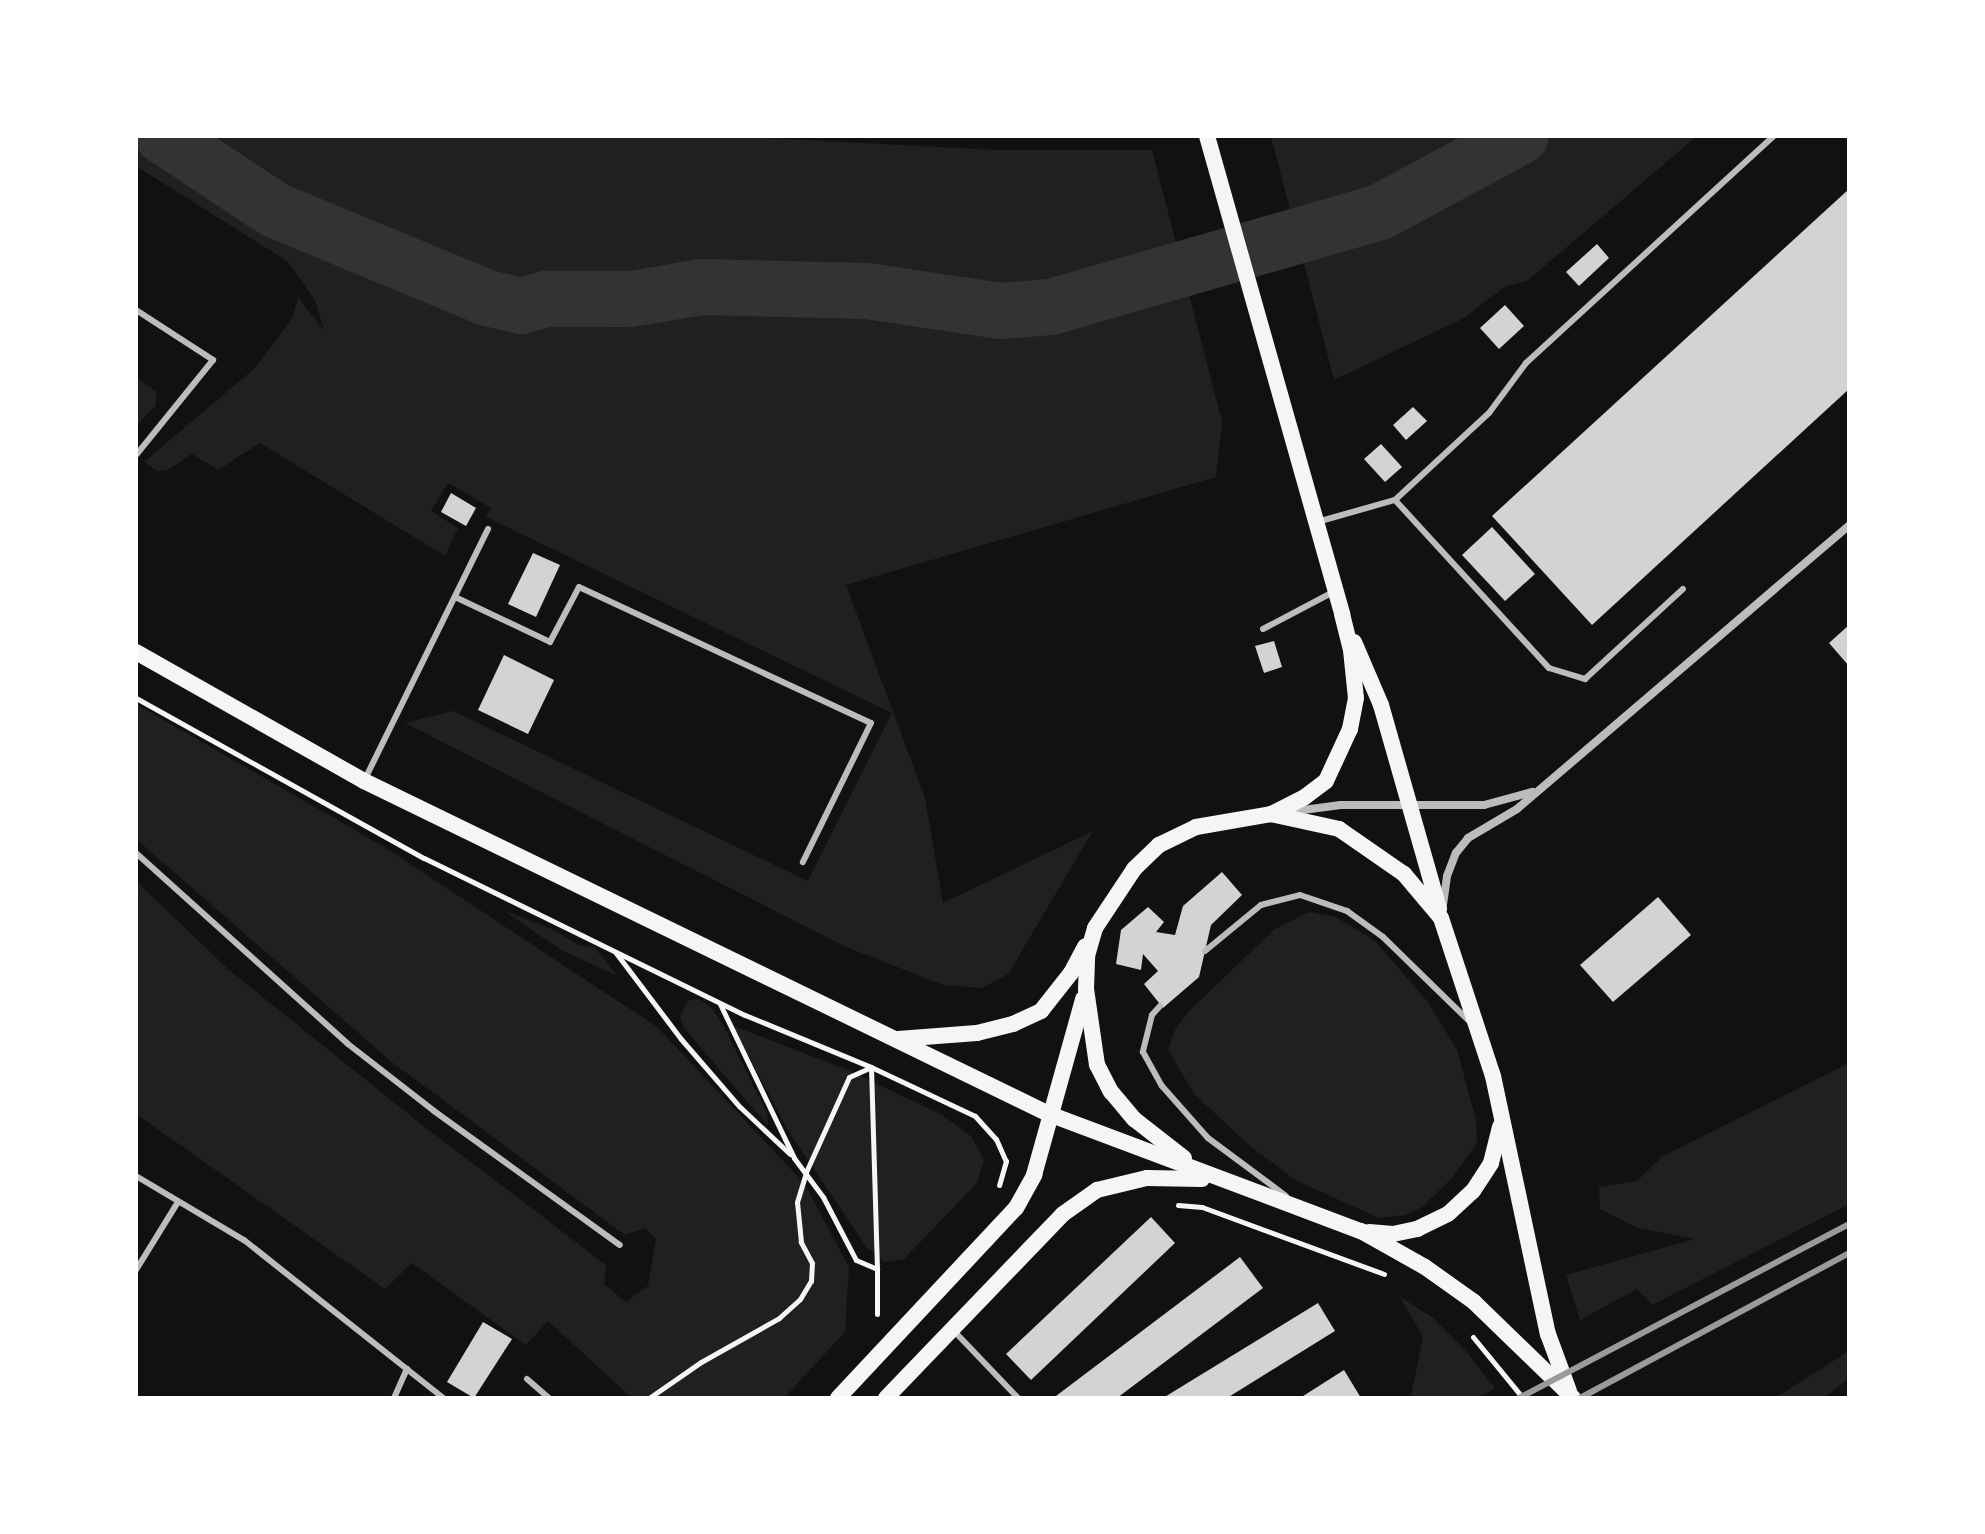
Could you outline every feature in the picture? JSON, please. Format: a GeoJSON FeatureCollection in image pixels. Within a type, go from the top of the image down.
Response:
{"type":"FeatureCollection","features":[{"type":"Feature","properties":{"kind":"main road"},"geometry":{"type":"LineString","coordinates":[[897,1039],[977,1033],[1013,1024],[1041,1011],[1071,973],[1095,928],[1134,869],[1159,845],[1196,827],[1271,814],[1305,797],[1326,781],[1350,729],[1356,698],[1351,650],[1207,136]]}},
{"type":"Feature","properties":{"kind":"main road"},"geometry":{"type":"LineString","coordinates":[[1342,614],[1377,691],[1441,918],[1501,1108],[1526,1244],[1548,1334],[1572,1397]]}},
{"type":"Feature","properties":{"kind":"main road"},"geometry":{"type":"LineString","coordinates":[[136,652],[364,781],[1049,1114],[1361,1231],[1425,1267],[1474,1302],[1572,1397]]}},
{"type":"Feature","properties":{"kind":"main road"},"geometry":{"type":"LineString","coordinates":[[1271,814],[1339,829],[1367,846],[1404,874],[1441,918]]}},
{"type":"Feature","properties":{"kind":"main road"},"geometry":{"type":"LineString","coordinates":[[1095,928],[1087,956],[1086,989],[1092,1045],[1111,1092],[1162,1144],[1220,1180]]}},
{"type":"Feature","properties":{"kind":"main road"},"geometry":{"type":"LineString","coordinates":[[838,1398],[1016,1208],[1034,1175],[1086,989]]}},
{"type":"Feature","properties":{"kind":"main road"},"geometry":{"type":"LineString","coordinates":[[1361,1231],[1393,1234],[1417,1229],[1448,1214],[1473,1191],[1491,1163],[1499,1137],[1501,1108]]}},
{"type":"Feature","properties":{"kind":"main road"},"geometry":{"type":"LineString","coordinates":[[886,1398],[1032,1243],[1063,1214],[1097,1190],[1147,1178],[1220,1180]]}},
{"type":"Feature","properties":{"kind":"street"},"geometry":{"type":"LineString","coordinates":[[1441,918],[1447,876],[1456,853],[1468,838],[1517,809],[1849,525]]}},
{"type":"Feature","properties":{"kind":"street"},"geometry":{"type":"LineString","coordinates":[[1271,814],[1341,805],[1484,805],[1537,790]]}},
{"type":"Feature","properties":{"kind":"lane"},"geometry":{"type":"LineString","coordinates":[[1316,522],[1395,500],[1489,413],[1526,363],[1774,136]]}},
{"type":"Feature","properties":{"kind":"lane"},"geometry":{"type":"LineString","coordinates":[[136,310],[213,360],[136,455]]}},
{"type":"Feature","properties":{"kind":"lane"},"geometry":{"type":"LineString","coordinates":[[1395,500],[1549,668],[1585,679],[1683,589]]}},
{"type":"Feature","properties":{"kind":"lane"},"geometry":{"type":"LineString","coordinates":[[364,781],[488,529]]}},
{"type":"Feature","properties":{"kind":"lane"},"geometry":{"type":"LineString","coordinates":[[455,597],[550,642],[579,587],[871,723],[803,862]]}},
{"type":"Feature","properties":{"kind":"lane"},"geometry":{"type":"LineString","coordinates":[[1263,629],[1335,591]]}},
{"type":"Feature","properties":{"kind":"lane"},"geometry":{"type":"LineString","coordinates":[[136,853],[348,1044],[434,1111],[620,1245]]}},
{"type":"Feature","properties":{"kind":"lane"},"geometry":{"type":"LineString","coordinates":[[1205,951],[1212,942],[1261,905],[1300,895],[1347,911],[1383,937],[1476,1027]]}},
{"type":"Feature","properties":{"kind":"lane"},"geometry":{"type":"LineString","coordinates":[[1160,1006],[1152,1015],[1143,1052],[1162,1086],[1208,1138],[1311,1213]]}},
{"type":"Feature","properties":{"kind":"lane"},"geometry":{"type":"LineString","coordinates":[[136,1176],[244,1240],[443,1398]]}},
{"type":"Feature","properties":{"kind":"lane"},"geometry":{"type":"LineString","coordinates":[[136,1270],[178,1202]]}},
{"type":"Feature","properties":{"kind":"lane"},"geometry":{"type":"LineString","coordinates":[[952,1328],[1018,1398]]}},
{"type":"Feature","properties":{"kind":"lane"},"geometry":{"type":"LineString","coordinates":[[394,1398],[407,1369]]}},
{"type":"Feature","properties":{"kind":"lane"},"geometry":{"type":"LineString","coordinates":[[527,1379],[549,1398]]}},
{"type":"Feature","properties":{"kind":"path"},"geometry":{"type":"LineString","coordinates":[[136,698],[424,858],[720,1003],[871,1067],[975,1116],[996,1139],[1006,1161],[994,1194]]}},
{"type":"Feature","properties":{"kind":"path"},"geometry":{"type":"LineString","coordinates":[[615,953],[681,1039],[739,1106],[806,1172],[856,1260],[877,1269]]}},
{"type":"Feature","properties":{"kind":"path"},"geometry":{"type":"LineString","coordinates":[[720,1003],[794,1158]]}},
{"type":"Feature","properties":{"kind":"path"},"geometry":{"type":"LineString","coordinates":[[649,1398],[701,1362],[779,1318],[800,1299],[811,1281],[812,1263],[801,1242],[797,1202],[806,1172],[849,1077],[871,1067]]}},
{"type":"Feature","properties":{"kind":"path"},"geometry":{"type":"LineString","coordinates":[[871,1067],[877,1314]]}},
{"type":"Feature","properties":{"kind":"path"},"geometry":{"type":"LineString","coordinates":[[1172,1205],[1202,1207],[1389,1277]]}},
{"type":"Feature","properties":{"kind":"path"},"geometry":{"type":"LineString","coordinates":[[1467,1330],[1523,1398]]}},
{"type":"Feature","properties":{"kind":"shaded area"},"geometry":{"type":"Polygon","coordinates":[[[136,136],[728,136],[995,150],[1152,150],[1222,422],[1216,477],[846,585],[925,798],[943,903],[1093,831],[1008,974],[982,988],[943,985],[844,946],[405,723],[453,711],[808,881],[892,713],[486,517],[491,508],[448,483],[431,511],[458,528],[445,556],[260,443],[218,470],[192,454],[167,470],[157,471],[144,462],[255,368],[292,319],[298,297],[324,331],[315,300],[287,261],[136,166],[136,136]]]}},
{"type":"Feature","properties":{"kind":"shaded area"},"geometry":{"type":"Polygon","coordinates":[[[1271,136],[1697,136],[1527,281],[1506,286],[1464,318],[1334,380],[1271,136]]]}},
{"type":"Feature","properties":{"kind":"shaded area"},"geometry":{"type":"Polygon","coordinates":[[[136,377],[156,391],[156,405],[136,426],[136,377]]]}},
{"type":"Feature","properties":{"kind":"shaded area"},"geometry":{"type":"Polygon","coordinates":[[[136,704],[386,848],[657,1027],[804,1183],[849,1267],[845,1332],[784,1398],[632,1398],[548,1321],[526,1345],[412,1263],[385,1289],[136,1114],[136,881],[228,969],[417,1121],[606,1265],[604,1284],[626,1302],[648,1286],[656,1239],[645,1228],[625,1235],[393,1063],[136,839],[136,704]]]}},
{"type":"Feature","properties":{"kind":"shaded area"},"geometry":{"type":"Polygon","coordinates":[[[503,910],[554,930],[578,945],[594,947],[618,976],[561,950],[503,910]]]}},
{"type":"Feature","properties":{"kind":"shaded area"},"geometry":{"type":"Polygon","coordinates":[[[1309,912],[1336,917],[1374,940],[1428,1002],[1457,1050],[1476,1120],[1477,1143],[1452,1178],[1422,1207],[1405,1215],[1379,1218],[1297,1181],[1249,1145],[1194,1094],[1168,1050],[1175,1030],[1188,1012],[1275,929],[1309,912]]]}},
{"type":"Feature","properties":{"kind":"shaded area"},"geometry":{"type":"Polygon","coordinates":[[[699,999],[711,1007],[724,1027],[767,1113],[768,1126],[684,1028],[680,1016],[689,1000],[699,999]]]}},
{"type":"Feature","properties":{"kind":"shaded area"},"geometry":{"type":"Polygon","coordinates":[[[733,1026],[848,1070],[942,1115],[971,1136],[984,1160],[977,1183],[904,1259],[885,1262],[867,1248],[787,1129],[733,1026]]]}},
{"type":"Feature","properties":{"kind":"shaded area"},"geometry":{"type":"Polygon","coordinates":[[[1849,1063],[1849,1204],[1652,1305],[1637,1289],[1580,1320],[1566,1275],[1695,1239],[1638,1228],[1600,1209],[1599,1187],[1637,1181],[1663,1156],[1849,1063]]]}},
{"type":"Feature","properties":{"kind":"shaded area"},"geometry":{"type":"Polygon","coordinates":[[[1400,1297],[1432,1317],[1464,1349],[1495,1388],[1477,1398],[1407,1398],[1411,1396],[1423,1337],[1400,1297]]]}},
{"type":"Feature","properties":{"kind":"shaded area"},"geometry":{"type":"Polygon","coordinates":[[[1849,1351],[1849,1378],[1824,1398],[1775,1398],[1849,1351]]]}},
{"type":"Feature","properties":{"kind":"building"},"geometry":{"type":"Polygon","coordinates":[[[1849,189],[1849,389],[1592,625],[1492,516],[1849,189]]]}},
{"type":"Feature","properties":{"kind":"building"},"geometry":{"type":"Polygon","coordinates":[[[1597,244],[1609,258],[1579,286],[1566,272],[1597,244]]]}},
{"type":"Feature","properties":{"kind":"building"},"geometry":{"type":"Polygon","coordinates":[[[1505,305],[1524,326],[1499,349],[1480,328],[1505,305]]]}},
{"type":"Feature","properties":{"kind":"building"},"geometry":{"type":"Polygon","coordinates":[[[1413,407],[1427,421],[1406,440],[1393,425],[1413,407]]]}},
{"type":"Feature","properties":{"kind":"building"},"geometry":{"type":"Polygon","coordinates":[[[1381,444],[1402,467],[1385,482],[1364,459],[1381,444]]]}},
{"type":"Feature","properties":{"kind":"building"},"geometry":{"type":"Polygon","coordinates":[[[451,493],[476,508],[466,526],[441,512],[451,493]]]}},
{"type":"Feature","properties":{"kind":"building"},"geometry":{"type":"Polygon","coordinates":[[[1492,527],[1535,574],[1505,601],[1462,555],[1492,527]]]}},
{"type":"Feature","properties":{"kind":"building"},"geometry":{"type":"Polygon","coordinates":[[[533,553],[560,565],[536,617],[508,604],[533,553]]]}},
{"type":"Feature","properties":{"kind":"building"},"geometry":{"type":"Polygon","coordinates":[[[1849,625],[1849,666],[1829,643],[1849,625]]]}},
{"type":"Feature","properties":{"kind":"building"},"geometry":{"type":"Polygon","coordinates":[[[1274,641],[1282,667],[1264,673],[1255,646],[1274,641]]]}},
{"type":"Feature","properties":{"kind":"building"},"geometry":{"type":"Polygon","coordinates":[[[504,655],[554,680],[528,734],[478,710],[504,655]]]}},
{"type":"Feature","properties":{"kind":"building"},"geometry":{"type":"Polygon","coordinates":[[[1222,872],[1242,895],[1211,925],[1199,977],[1163,1008],[1144,984],[1158,971],[1143,954],[1141,970],[1116,964],[1121,930],[1148,907],[1164,922],[1156,932],[1175,935],[1183,906],[1222,872]]]}},
{"type":"Feature","properties":{"kind":"building"},"geometry":{"type":"Polygon","coordinates":[[[1658,897],[1691,935],[1613,1002],[1580,965],[1658,897]]]}},
{"type":"Feature","properties":{"kind":"building"},"geometry":{"type":"Polygon","coordinates":[[[1151,1217],[1175,1243],[1031,1380],[1006,1354],[1151,1217]]]}},
{"type":"Feature","properties":{"kind":"building"},"geometry":{"type":"Polygon","coordinates":[[[1240,1257],[1263,1288],[1117,1398],[1056,1396],[1240,1257]]]}},
{"type":"Feature","properties":{"kind":"building"},"geometry":{"type":"Polygon","coordinates":[[[1318,1303],[1335,1331],[1227,1398],[1163,1398],[1318,1303]]]}},
{"type":"Feature","properties":{"kind":"building"},"geometry":{"type":"Polygon","coordinates":[[[483,1322],[512,1339],[474,1398],[447,1382],[483,1322]]]}},
{"type":"Feature","properties":{"kind":"building"},"geometry":{"type":"Polygon","coordinates":[[[1344,1370],[1361,1398],[1300,1398],[1344,1370]]]}},
{"type":"Feature","properties":{"kind":"waterway"},"geometry":{"type":"LineString","coordinates":[[163,136],[275,210],[487,298],[521,306],[546,299],[631,299],[701,287],[867,291],[1001,311],[1051,307],[1380,212],[1521,136]]}},
{"type":"Feature","properties":{"kind":"railway"},"geometry":{"type":"LineString","coordinates":[[1519,1398],[1849,1224]]}},
{"type":"Feature","properties":{"kind":"railway"},"geometry":{"type":"LineString","coordinates":[[1580,1398],[1849,1253]]}}]}
